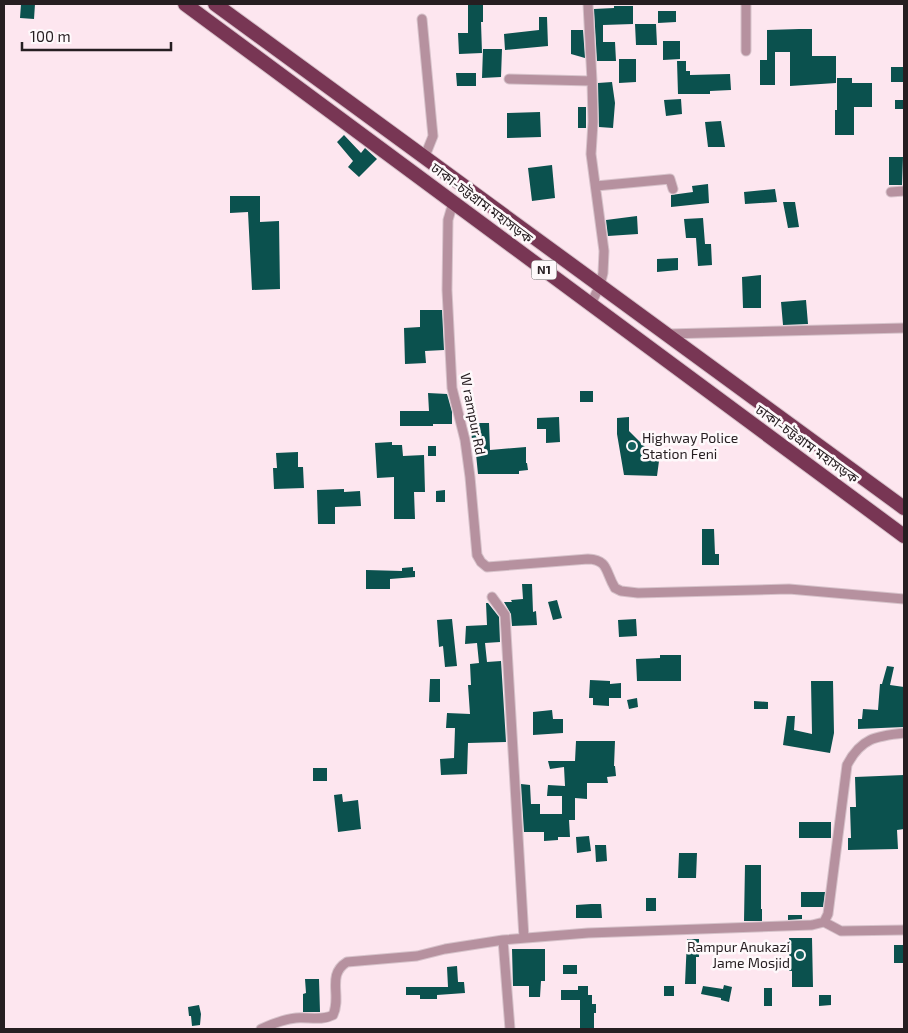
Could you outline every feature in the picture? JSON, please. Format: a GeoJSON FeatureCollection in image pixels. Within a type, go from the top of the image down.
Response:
{"type":"FeatureCollection","features":[{"type":"Feature","properties":{"kind":"highway","name":"ঢাকা-চট্টগ্রাম মহাসড়ক"},"geometry":{"type":"LineString","coordinates":[[185,4],[289,79],[453,203],[904,536]]}},
{"type":"Feature","properties":{"kind":"highway","name":"ঢাকা-চট্টগ্রাম মহাসড়ক"},"geometry":{"type":"LineString","coordinates":[[215,4],[904,508]]}},
{"type":"Feature","properties":{"kind":"street"},"geometry":{"type":"LineString","coordinates":[[588,4],[592,81],[591,154],[604,252],[600,286],[591,304]]}},
{"type":"Feature","properties":{"kind":"street"},"geometry":{"type":"LineString","coordinates":[[746,4],[746,52]]}},
{"type":"Feature","properties":{"kind":"street"},"geometry":{"type":"LineString","coordinates":[[422,19],[433,136],[425,156]]}},
{"type":"Feature","properties":{"kind":"street"},"geometry":{"type":"LineString","coordinates":[[509,79],[538,78],[592,81]]}},
{"type":"Feature","properties":{"kind":"street"},"geometry":{"type":"LineString","coordinates":[[596,186],[670,179],[673,189]]}},
{"type":"Feature","properties":{"kind":"street"},"geometry":{"type":"LineString","coordinates":[[891,192],[904,191]]}},
{"type":"Feature","properties":{"kind":"street","name":"W rampur Rd"},"geometry":{"type":"LineString","coordinates":[[453,203],[448,220],[448,290],[452,388],[465,440],[478,555],[481,562],[487,567],[588,559],[599,560],[604,564],[615,588],[621,591],[638,593],[789,589],[904,599]]}},
{"type":"Feature","properties":{"kind":"street"},"geometry":{"type":"LineString","coordinates":[[667,334],[904,328]]}},
{"type":"Feature","properties":{"kind":"street"},"geometry":{"type":"LineString","coordinates":[[492,597],[504,615],[524,938]]}},
{"type":"Feature","properties":{"kind":"street"},"geometry":{"type":"LineString","coordinates":[[824,922],[828,914],[848,765],[854,751],[864,742],[887,735],[904,733]]}},
{"type":"Feature","properties":{"kind":"street"},"geometry":{"type":"LineString","coordinates":[[261,1029],[276,1022],[296,1018],[321,1018],[333,1015],[336,1009],[336,972],[340,966],[347,962],[417,956],[445,949],[503,940],[588,933],[812,925],[824,922],[841,931],[904,930]]}},
{"type":"Feature","properties":{"kind":"street"},"geometry":{"type":"LineString","coordinates":[[503,940],[510,1029]]}},
{"type":"Feature","properties":{"kind":"building"},"geometry":{"type":"Polygon","coordinates":[[[21,4],[35,4],[34,19],[20,18],[21,4]]]}},
{"type":"Feature","properties":{"kind":"building"},"geometry":{"type":"Polygon","coordinates":[[[468,4],[483,4],[483,22],[481,22],[482,53],[459,54],[458,33],[468,33],[468,4]]]}},
{"type":"Feature","properties":{"kind":"building"},"geometry":{"type":"Polygon","coordinates":[[[614,6],[633,6],[633,24],[603,25],[603,42],[615,42],[616,61],[597,61],[594,9],[614,8],[614,6]]]}},
{"type":"Feature","properties":{"kind":"building"},"geometry":{"type":"Polygon","coordinates":[[[658,11],[676,11],[676,22],[658,23],[658,11]]]}},
{"type":"Feature","properties":{"kind":"building"},"geometry":{"type":"Polygon","coordinates":[[[539,17],[547,17],[548,46],[505,50],[504,34],[539,30],[539,17]]]}},
{"type":"Feature","properties":{"kind":"building"},"geometry":{"type":"Polygon","coordinates":[[[635,24],[656,24],[657,45],[636,45],[635,24]]]}},
{"type":"Feature","properties":{"kind":"building"},"geometry":{"type":"Polygon","coordinates":[[[812,29],[812,56],[836,56],[836,83],[790,86],[790,52],[775,52],[775,85],[760,85],[760,60],[767,60],[767,30],[812,29]]]}},
{"type":"Feature","properties":{"kind":"building"},"geometry":{"type":"Polygon","coordinates":[[[571,30],[583,30],[585,58],[571,54],[571,30]]]}},
{"type":"Feature","properties":{"kind":"building"},"geometry":{"type":"Polygon","coordinates":[[[663,41],[680,41],[680,59],[663,60],[663,41]]]}},
{"type":"Feature","properties":{"kind":"building"},"geometry":{"type":"Polygon","coordinates":[[[483,49],[502,49],[501,77],[482,78],[483,49]]]}},
{"type":"Feature","properties":{"kind":"building"},"geometry":{"type":"Polygon","coordinates":[[[619,59],[636,59],[636,82],[619,83],[619,59]]]}},
{"type":"Feature","properties":{"kind":"building"},"geometry":{"type":"Polygon","coordinates":[[[677,61],[686,61],[686,71],[690,71],[690,75],[730,74],[731,90],[710,91],[710,94],[678,94],[677,61]]]}},
{"type":"Feature","properties":{"kind":"building"},"geometry":{"type":"Polygon","coordinates":[[[891,67],[904,67],[904,82],[891,82],[891,67]]]}},
{"type":"Feature","properties":{"kind":"building"},"geometry":{"type":"Polygon","coordinates":[[[456,73],[476,73],[476,86],[457,86],[456,73]]]}},
{"type":"Feature","properties":{"kind":"building"},"geometry":{"type":"Polygon","coordinates":[[[837,78],[852,78],[852,83],[872,83],[872,107],[854,107],[854,135],[835,135],[837,78]]]}},
{"type":"Feature","properties":{"kind":"building"},"geometry":{"type":"Polygon","coordinates":[[[612,82],[615,103],[613,128],[599,127],[598,83],[612,82]]]}},
{"type":"Feature","properties":{"kind":"building"},"geometry":{"type":"Polygon","coordinates":[[[681,99],[682,114],[666,116],[664,100],[681,99]]]}},
{"type":"Feature","properties":{"kind":"building"},"geometry":{"type":"Polygon","coordinates":[[[895,100],[904,100],[904,109],[895,109],[895,100]]]}},
{"type":"Feature","properties":{"kind":"building"},"geometry":{"type":"Polygon","coordinates":[[[578,107],[586,107],[586,128],[578,128],[578,107]]]}},
{"type":"Feature","properties":{"kind":"building"},"geometry":{"type":"Polygon","coordinates":[[[540,112],[541,137],[507,138],[507,113],[540,112]]]}},
{"type":"Feature","properties":{"kind":"building"},"geometry":{"type":"Polygon","coordinates":[[[721,121],[725,147],[708,147],[705,122],[721,121]]]}},
{"type":"Feature","properties":{"kind":"building"},"geometry":{"type":"Polygon","coordinates":[[[344,135],[361,153],[365,148],[377,159],[359,177],[348,167],[353,161],[337,142],[344,135]]]}},
{"type":"Feature","properties":{"kind":"building"},"geometry":{"type":"Polygon","coordinates":[[[889,157],[903,157],[902,185],[889,185],[889,157]]]}},
{"type":"Feature","properties":{"kind":"building"},"geometry":{"type":"Polygon","coordinates":[[[552,165],[555,198],[532,201],[528,168],[552,165]]]}},
{"type":"Feature","properties":{"kind":"building"},"geometry":{"type":"Polygon","coordinates":[[[708,184],[709,203],[671,207],[671,195],[693,192],[692,186],[708,184]]]}},
{"type":"Feature","properties":{"kind":"building"},"geometry":{"type":"Polygon","coordinates":[[[775,189],[777,202],[745,204],[744,192],[775,189]]]}},
{"type":"Feature","properties":{"kind":"building"},"geometry":{"type":"Polygon","coordinates":[[[230,196],[260,196],[260,222],[279,221],[280,289],[252,290],[248,212],[230,213],[230,196]]]}},
{"type":"Feature","properties":{"kind":"building"},"geometry":{"type":"Polygon","coordinates":[[[783,202],[795,202],[799,227],[788,228],[783,202]]]}},
{"type":"Feature","properties":{"kind":"building"},"geometry":{"type":"Polygon","coordinates":[[[637,216],[638,234],[608,236],[606,220],[637,216]]]}},
{"type":"Feature","properties":{"kind":"building"},"geometry":{"type":"Polygon","coordinates":[[[703,218],[705,244],[711,244],[712,265],[698,266],[696,238],[686,238],[684,219],[703,218]]]}},
{"type":"Feature","properties":{"kind":"building"},"geometry":{"type":"Polygon","coordinates":[[[678,258],[678,270],[657,272],[657,259],[678,258]]]}},
{"type":"Feature","properties":{"kind":"building"},"geometry":{"type":"Polygon","coordinates":[[[761,275],[761,308],[743,308],[742,277],[761,275]]]}},
{"type":"Feature","properties":{"kind":"building"},"geometry":{"type":"Polygon","coordinates":[[[806,300],[808,324],[783,325],[781,302],[806,300]]]}},
{"type":"Feature","properties":{"kind":"building"},"geometry":{"type":"Polygon","coordinates":[[[420,310],[442,310],[444,350],[425,351],[426,363],[405,364],[404,328],[420,327],[420,310]]]}},
{"type":"Feature","properties":{"kind":"building"},"geometry":{"type":"Polygon","coordinates":[[[580,391],[593,391],[593,402],[580,402],[580,391]]]}},
{"type":"Feature","properties":{"kind":"building"},"geometry":{"type":"Polygon","coordinates":[[[428,393],[447,394],[452,412],[452,424],[400,426],[400,411],[429,411],[428,393]]]}},
{"type":"Feature","properties":{"kind":"building"},"geometry":{"type":"Polygon","coordinates":[[[559,417],[560,442],[546,443],[546,429],[537,429],[537,418],[559,417]]]}},
{"type":"Feature","properties":{"kind":"building","name":"Highway Police Station Feni"},"geometry":{"type":"Polygon","coordinates":[[[629,417],[629,431],[659,461],[657,476],[624,475],[617,434],[617,418],[629,417]]]}},
{"type":"Feature","properties":{"kind":"building"},"geometry":{"type":"Polygon","coordinates":[[[471,423],[489,423],[490,450],[526,447],[528,470],[519,471],[519,474],[478,474],[475,444],[472,445],[471,423]]]}},
{"type":"Feature","properties":{"kind":"building"},"geometry":{"type":"Polygon","coordinates":[[[392,442],[392,445],[402,445],[403,456],[424,455],[425,492],[414,492],[415,519],[394,519],[394,477],[377,478],[375,443],[392,442]]]}},
{"type":"Feature","properties":{"kind":"building"},"geometry":{"type":"Polygon","coordinates":[[[428,446],[436,446],[436,456],[428,456],[428,446]]]}},
{"type":"Feature","properties":{"kind":"building"},"geometry":{"type":"Polygon","coordinates":[[[298,452],[298,467],[303,467],[304,488],[274,489],[273,468],[277,468],[276,453],[298,452]]]}},
{"type":"Feature","properties":{"kind":"building"},"geometry":{"type":"Polygon","coordinates":[[[344,489],[344,492],[360,491],[361,506],[335,507],[335,524],[318,524],[317,490],[344,489]]]}},
{"type":"Feature","properties":{"kind":"building"},"geometry":{"type":"Polygon","coordinates":[[[445,490],[445,502],[436,502],[436,491],[445,490]]]}},
{"type":"Feature","properties":{"kind":"building"},"geometry":{"type":"Polygon","coordinates":[[[702,529],[714,529],[715,554],[719,554],[719,565],[702,565],[702,529]]]}},
{"type":"Feature","properties":{"kind":"building"},"geometry":{"type":"Polygon","coordinates":[[[413,567],[415,577],[390,579],[390,589],[366,589],[366,570],[402,571],[402,568],[413,567]]]}},
{"type":"Feature","properties":{"kind":"building"},"geometry":{"type":"Polygon","coordinates":[[[522,584],[532,584],[533,612],[536,611],[537,625],[512,626],[511,614],[504,602],[523,599],[522,584]]]}},
{"type":"Feature","properties":{"kind":"building"},"geometry":{"type":"Polygon","coordinates":[[[557,600],[562,618],[553,620],[548,602],[557,600]]]}},
{"type":"Feature","properties":{"kind":"building"},"geometry":{"type":"Polygon","coordinates":[[[486,603],[499,617],[500,642],[485,643],[487,662],[501,661],[506,742],[468,743],[467,774],[441,775],[440,759],[454,758],[455,728],[446,728],[447,713],[470,714],[468,685],[471,685],[470,664],[479,663],[477,643],[465,644],[466,626],[487,625],[486,603]]]}},
{"type":"Feature","properties":{"kind":"building"},"geometry":{"type":"Polygon","coordinates":[[[452,619],[457,666],[445,667],[443,646],[439,647],[437,620],[452,619]]]}},
{"type":"Feature","properties":{"kind":"building"},"geometry":{"type":"Polygon","coordinates":[[[636,619],[637,636],[619,637],[618,620],[636,619]]]}},
{"type":"Feature","properties":{"kind":"building"},"geometry":{"type":"Polygon","coordinates":[[[660,655],[681,655],[681,681],[637,681],[636,659],[660,658],[660,655]]]}},
{"type":"Feature","properties":{"kind":"building"},"geometry":{"type":"Polygon","coordinates":[[[887,666],[894,667],[890,685],[904,687],[904,727],[858,729],[858,719],[862,719],[863,709],[878,710],[880,684],[882,684],[887,666]]]}},
{"type":"Feature","properties":{"kind":"building"},"geometry":{"type":"Polygon","coordinates":[[[430,679],[440,679],[440,702],[429,702],[430,679]]]}},
{"type":"Feature","properties":{"kind":"building"},"geometry":{"type":"Polygon","coordinates":[[[590,680],[610,681],[610,684],[621,683],[621,698],[609,698],[609,706],[593,705],[593,698],[589,698],[590,680]]]}},
{"type":"Feature","properties":{"kind":"building"},"geometry":{"type":"Polygon","coordinates":[[[811,681],[833,681],[834,733],[830,753],[783,745],[787,716],[795,716],[794,730],[812,734],[811,681]]]}},
{"type":"Feature","properties":{"kind":"building"},"geometry":{"type":"Polygon","coordinates":[[[637,698],[638,707],[629,709],[627,700],[637,698]]]}},
{"type":"Feature","properties":{"kind":"building"},"geometry":{"type":"Polygon","coordinates":[[[754,701],[768,702],[768,709],[754,709],[754,701]]]}},
{"type":"Feature","properties":{"kind":"building"},"geometry":{"type":"Polygon","coordinates":[[[552,710],[553,719],[563,719],[563,733],[533,735],[533,712],[552,710]]]}},
{"type":"Feature","properties":{"kind":"building"},"geometry":{"type":"Polygon","coordinates":[[[576,741],[615,741],[614,766],[616,776],[607,777],[608,783],[587,783],[587,799],[575,798],[575,820],[569,820],[570,837],[558,837],[558,840],[544,841],[544,832],[524,832],[521,784],[530,785],[531,804],[540,804],[540,814],[562,814],[562,796],[547,796],[548,785],[565,786],[564,767],[550,769],[548,761],[575,761],[576,741]]]}},
{"type":"Feature","properties":{"kind":"building"},"geometry":{"type":"Polygon","coordinates":[[[313,768],[327,768],[327,781],[313,781],[313,768]]]}},
{"type":"Feature","properties":{"kind":"building"},"geometry":{"type":"Polygon","coordinates":[[[904,775],[904,829],[897,830],[898,849],[848,850],[848,838],[851,838],[850,807],[856,807],[855,777],[904,775]]]}},
{"type":"Feature","properties":{"kind":"building"},"geometry":{"type":"Polygon","coordinates":[[[342,794],[343,802],[358,800],[361,829],[338,832],[334,795],[342,794]]]}},
{"type":"Feature","properties":{"kind":"building"},"geometry":{"type":"Polygon","coordinates":[[[799,822],[831,822],[831,838],[799,838],[799,822]]]}},
{"type":"Feature","properties":{"kind":"building"},"geometry":{"type":"Polygon","coordinates":[[[589,836],[591,851],[577,853],[576,837],[589,836]]]}},
{"type":"Feature","properties":{"kind":"building"},"geometry":{"type":"Polygon","coordinates":[[[595,845],[606,845],[607,861],[596,862],[595,845]]]}},
{"type":"Feature","properties":{"kind":"building"},"geometry":{"type":"Polygon","coordinates":[[[679,853],[697,853],[696,878],[678,878],[679,853]]]}},
{"type":"Feature","properties":{"kind":"building"},"geometry":{"type":"Polygon","coordinates":[[[745,865],[761,865],[762,921],[744,921],[745,865]]]}},
{"type":"Feature","properties":{"kind":"building"},"geometry":{"type":"Polygon","coordinates":[[[801,892],[825,892],[823,907],[801,907],[801,892]]]}},
{"type":"Feature","properties":{"kind":"building"},"geometry":{"type":"Polygon","coordinates":[[[646,898],[656,898],[656,911],[646,911],[646,898]]]}},
{"type":"Feature","properties":{"kind":"building"},"geometry":{"type":"Polygon","coordinates":[[[601,904],[602,918],[576,918],[576,905],[601,904]]]}},
{"type":"Feature","properties":{"kind":"building"},"geometry":{"type":"Polygon","coordinates":[[[788,915],[802,915],[802,919],[788,920],[788,915]]]}},
{"type":"Feature","properties":{"kind":"building","name":"Rampur Anukazi Jame Mosjid"},"geometry":{"type":"Polygon","coordinates":[[[789,938],[812,938],[813,987],[792,987],[792,971],[789,971],[789,938]]]}},
{"type":"Feature","properties":{"kind":"building"},"geometry":{"type":"Polygon","coordinates":[[[687,939],[699,939],[699,957],[696,957],[696,984],[685,984],[687,939]]]}},
{"type":"Feature","properties":{"kind":"building"},"geometry":{"type":"Polygon","coordinates":[[[894,945],[904,945],[904,963],[894,963],[894,945]]]}},
{"type":"Feature","properties":{"kind":"building"},"geometry":{"type":"Polygon","coordinates":[[[512,949],[545,949],[545,981],[541,981],[540,997],[529,997],[529,986],[513,986],[512,949]]]}},
{"type":"Feature","properties":{"kind":"building"},"geometry":{"type":"Polygon","coordinates":[[[563,965],[577,965],[577,974],[563,974],[563,965]]]}},
{"type":"Feature","properties":{"kind":"building"},"geometry":{"type":"Polygon","coordinates":[[[457,966],[458,982],[464,982],[465,993],[437,995],[437,999],[420,999],[420,995],[406,995],[406,987],[448,987],[447,967],[457,966]]]}},
{"type":"Feature","properties":{"kind":"building"},"geometry":{"type":"Polygon","coordinates":[[[305,979],[319,979],[320,1012],[303,1012],[303,994],[306,993],[305,979]]]}},
{"type":"Feature","properties":{"kind":"building"},"geometry":{"type":"Polygon","coordinates":[[[724,985],[732,987],[729,1002],[721,1000],[721,998],[701,994],[703,986],[723,989],[724,985]]]}},
{"type":"Feature","properties":{"kind":"building"},"geometry":{"type":"Polygon","coordinates":[[[578,986],[588,986],[588,995],[592,995],[592,1004],[596,1004],[594,1029],[580,1029],[580,1000],[561,1000],[561,990],[578,990],[578,986]]]}},
{"type":"Feature","properties":{"kind":"building"},"geometry":{"type":"Polygon","coordinates":[[[664,986],[674,986],[674,996],[664,996],[664,986]]]}},
{"type":"Feature","properties":{"kind":"building"},"geometry":{"type":"Polygon","coordinates":[[[764,988],[772,988],[772,1006],[764,1006],[764,988]]]}},
{"type":"Feature","properties":{"kind":"building"},"geometry":{"type":"Polygon","coordinates":[[[819,995],[831,995],[831,1005],[819,1006],[819,995]]]}},
{"type":"Feature","properties":{"kind":"building"},"geometry":{"type":"Polygon","coordinates":[[[199,1005],[201,1014],[200,1025],[192,1026],[188,1007],[199,1005]]]}},
{"type":"Feature","properties":{"kind":"place","name":"Highway Police Station Feni"},"geometry":{"type":"Point","coordinates":[632,446]}},
{"type":"Feature","properties":{"kind":"place","name":"Rampur Anukazi Jame Mosjid"},"geometry":{"type":"Point","coordinates":[800,955]}}]}
